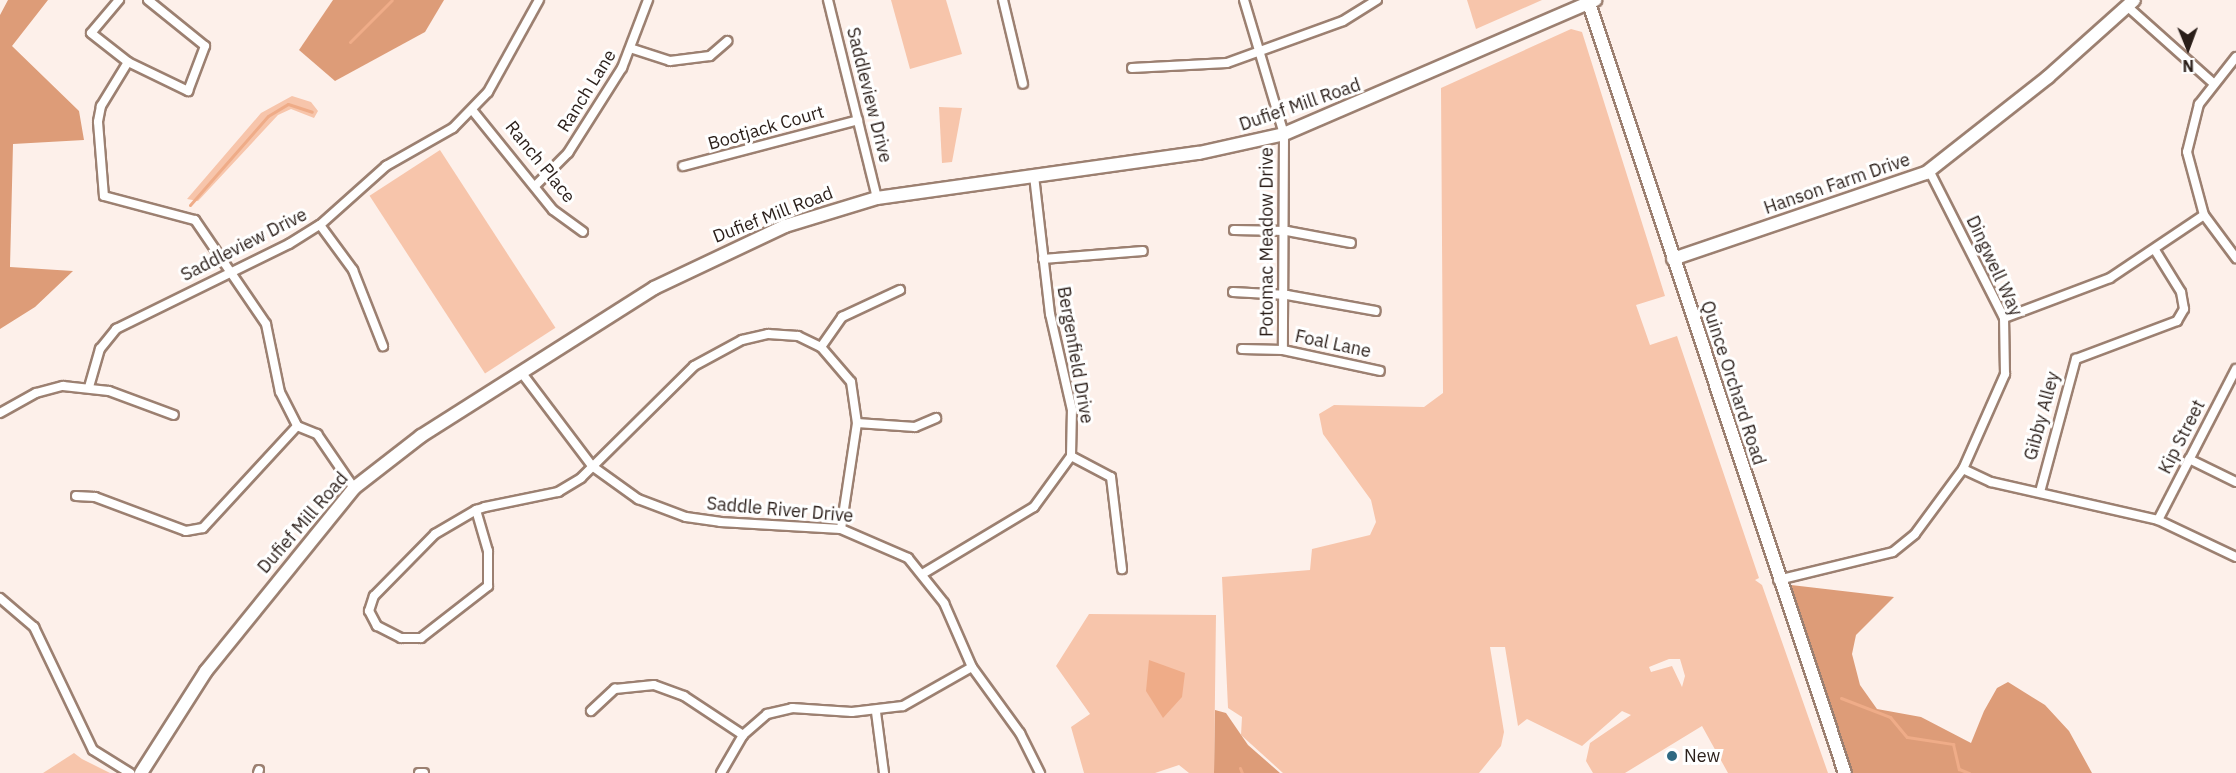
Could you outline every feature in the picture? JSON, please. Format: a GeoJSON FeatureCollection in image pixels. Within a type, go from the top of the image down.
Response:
{"type":"FeatureCollection","features":[{"type":"Feature","properties":{"kind":"main road","name":"Dufief Mill Road"},"geometry":{"type":"LineString","coordinates":[[141,773],[206,670],[354,488],[521,372],[718,254],[785,226],[877,198],[1199,153],[1284,134],[1592,2]]}},
{"type":"Feature","properties":{"kind":"main road","name":"Quince Orchard Road"},"geometry":{"type":"LineString","coordinates":[[1592,2],[1673,259],[1845,773]]}},
{"type":"Feature","properties":{"kind":"main road","name":"Hanson Farm Drive"},"geometry":{"type":"LineString","coordinates":[[1673,259],[1929,171],[2131,4]]}},
{"type":"Feature","properties":{"kind":"street"},"geometry":{"type":"LineString","coordinates":[[119,0],[91,33],[128,62],[188,91],[205,46],[148,0]]}},
{"type":"Feature","properties":{"kind":"street","name":"Saddleview Drive"},"geometry":{"type":"LineString","coordinates":[[89,387],[94,362],[116,329],[320,225],[386,166],[473,111],[539,0]]}},
{"type":"Feature","properties":{"kind":"street","name":"Ranch Lane"},"geometry":{"type":"LineString","coordinates":[[535,186],[568,153],[633,49],[648,0]]}},
{"type":"Feature","properties":{"kind":"street","name":"Saddleview Drive"},"geometry":{"type":"LineString","coordinates":[[828,0],[877,198]]}},
{"type":"Feature","properties":{"kind":"street"},"geometry":{"type":"LineString","coordinates":[[1003,0],[1023,84]]}},
{"type":"Feature","properties":{"kind":"street","name":"Potomac Meadow Drive"},"geometry":{"type":"LineString","coordinates":[[1244,0],[1263,51],[1284,134],[1287,295],[1283,350]]}},
{"type":"Feature","properties":{"kind":"street"},"geometry":{"type":"LineString","coordinates":[[1132,68],[1206,68],[1263,51],[1343,21],[1377,0]]}},
{"type":"Feature","properties":{"kind":"street"},"geometry":{"type":"LineString","coordinates":[[2131,4],[2212,82]]}},
{"type":"Feature","properties":{"kind":"street"},"geometry":{"type":"LineString","coordinates":[[633,49],[670,61],[710,56],[727,41]]}},
{"type":"Feature","properties":{"kind":"street"},"geometry":{"type":"LineString","coordinates":[[2236,57],[2212,82],[2192,124],[2187,152],[2204,216],[2236,258]]}},
{"type":"Feature","properties":{"kind":"street"},"geometry":{"type":"LineString","coordinates":[[128,62],[101,106],[100,190],[104,196],[195,220],[233,271],[266,324],[280,392],[297,426],[317,434],[354,488]]}},
{"type":"Feature","properties":{"kind":"street","name":"Ranch Place"},"geometry":{"type":"LineString","coordinates":[[473,111],[553,210],[583,232]]}},
{"type":"Feature","properties":{"kind":"street","name":"Bootjack Court"},"geometry":{"type":"LineString","coordinates":[[682,166],[858,120]]}},
{"type":"Feature","properties":{"kind":"street","name":"Dingwell Way"},"geometry":{"type":"LineString","coordinates":[[1779,580],[1893,552],[1915,534],[1963,469],[2006,374],[2004,318],[1929,171]]}},
{"type":"Feature","properties":{"kind":"street","name":"Bergenfield Drive"},"geometry":{"type":"LineString","coordinates":[[1034,176],[1043,259],[1072,410],[1071,456]]}},
{"type":"Feature","properties":{"kind":"street"},"geometry":{"type":"LineString","coordinates":[[2004,318],[2110,278],[2204,216]]}},
{"type":"Feature","properties":{"kind":"street"},"geometry":{"type":"LineString","coordinates":[[320,225],[353,270],[383,346]]}},
{"type":"Feature","properties":{"kind":"street"},"geometry":{"type":"LineString","coordinates":[[1234,230],[1287,231],[1351,243]]}},
{"type":"Feature","properties":{"kind":"street","name":"Gibby Alley"},"geometry":{"type":"LineString","coordinates":[[2040,492],[2076,359],[2177,321],[2184,309],[2181,292],[2155,249]]}},
{"type":"Feature","properties":{"kind":"street"},"geometry":{"type":"LineString","coordinates":[[1043,259],[1143,251]]}},
{"type":"Feature","properties":{"kind":"street"},"geometry":{"type":"LineString","coordinates":[[821,347],[842,317],[900,290]]}},
{"type":"Feature","properties":{"kind":"street"},"geometry":{"type":"LineString","coordinates":[[1233,292],[1287,295],[1376,311]]}},
{"type":"Feature","properties":{"kind":"street"},"geometry":{"type":"LineString","coordinates":[[476,510],[488,551],[488,586],[433,633],[401,638],[377,626],[369,610],[386,581],[435,534],[476,510],[558,492],[592,466],[667,387],[713,354],[768,334],[798,336],[821,347],[851,382],[857,423],[841,529]]}},
{"type":"Feature","properties":{"kind":"street","name":"Foal Lane"},"geometry":{"type":"LineString","coordinates":[[1242,349],[1283,350],[1380,371]]}},
{"type":"Feature","properties":{"kind":"street","name":"Kip Street"},"geometry":{"type":"LineString","coordinates":[[2158,520],[2236,369]]}},
{"type":"Feature","properties":{"kind":"street","name":"Saddle River Drive"},"geometry":{"type":"LineString","coordinates":[[521,372],[592,466],[638,499],[686,517],[841,529],[884,543],[924,573],[944,603],[972,667],[1020,733],[1040,773]]}},
{"type":"Feature","properties":{"kind":"street"},"geometry":{"type":"LineString","coordinates":[[0,413],[36,393],[89,387],[174,415]]}},
{"type":"Feature","properties":{"kind":"street"},"geometry":{"type":"LineString","coordinates":[[857,423],[915,427],[936,418]]}},
{"type":"Feature","properties":{"kind":"street"},"geometry":{"type":"LineString","coordinates":[[76,496],[95,497],[186,531],[203,528],[297,426]]}},
{"type":"Feature","properties":{"kind":"street"},"geometry":{"type":"LineString","coordinates":[[924,573],[1034,507],[1071,456],[1111,477],[1122,569]]}},
{"type":"Feature","properties":{"kind":"street"},"geometry":{"type":"LineString","coordinates":[[2189,459],[2236,482]]}},
{"type":"Feature","properties":{"kind":"street"},"geometry":{"type":"LineString","coordinates":[[1963,469],[2040,492],[2158,520],[2236,557]]}},
{"type":"Feature","properties":{"kind":"street"},"geometry":{"type":"LineString","coordinates":[[0,598],[34,627],[93,750],[130,773]]}},
{"type":"Feature","properties":{"kind":"street"},"geometry":{"type":"LineString","coordinates":[[721,773],[743,735],[779,710],[876,712],[933,693],[972,667]]}},
{"type":"Feature","properties":{"kind":"street"},"geometry":{"type":"LineString","coordinates":[[591,711],[615,689],[654,684],[684,696],[743,735]]}},
{"type":"Feature","properties":{"kind":"street"},"geometry":{"type":"LineString","coordinates":[[876,712],[884,773]]}},
{"type":"Feature","properties":{"kind":"street"},"geometry":{"type":"LineString","coordinates":[[419,773],[424,773]]}},
{"type":"Feature","properties":{"kind":"shaded area"},"geometry":{"type":"Polygon","coordinates":[[[8,0],[48,0],[12,46],[79,111],[84,140],[13,144],[10,267],[73,271],[35,307],[0,329],[0,15],[8,0]]]}},
{"type":"Feature","properties":{"kind":"shaded area"},"geometry":{"type":"Polygon","coordinates":[[[333,0],[444,0],[425,32],[335,81],[299,50],[333,0]]]}},
{"type":"Feature","properties":{"kind":"shaded area"},"geometry":{"type":"Polygon","coordinates":[[[891,0],[946,0],[962,54],[910,69],[891,0]]]}},
{"type":"Feature","properties":{"kind":"shaded area"},"geometry":{"type":"Polygon","coordinates":[[[1467,0],[1542,0],[1476,29],[1467,0]]]}},
{"type":"Feature","properties":{"kind":"shaded area"},"geometry":{"type":"Polygon","coordinates":[[[1571,29],[1582,32],[1665,296],[1636,305],[1650,345],[1677,336],[1759,578],[1755,580],[1762,585],[1828,773],[1728,773],[1702,726],[1625,773],[1593,773],[1586,761],[1590,743],[1631,715],[1622,711],[1582,746],[1527,719],[1518,726],[1505,647],[1490,647],[1504,732],[1501,746],[1479,773],[1283,773],[1241,735],[1242,717],[1228,708],[1222,577],[1310,570],[1312,549],[1370,535],[1376,522],[1371,500],[1323,434],[1319,414],[1334,405],[1424,407],[1443,393],[1441,88],[1571,29]],[[1669,659],[1649,667],[1651,672],[1672,666],[1682,687],[1685,676],[1680,659],[1669,659]]]}},
{"type":"Feature","properties":{"kind":"shaded area"},"geometry":{"type":"Polygon","coordinates":[[[292,96],[311,102],[318,111],[314,118],[291,109],[278,115],[198,201],[187,199],[261,113],[292,96]]]}},
{"type":"Feature","properties":{"kind":"shaded area"},"geometry":{"type":"Polygon","coordinates":[[[939,107],[962,108],[952,162],[942,163],[939,107]]]}},
{"type":"Feature","properties":{"kind":"shaded area"},"geometry":{"type":"Polygon","coordinates":[[[440,150],[555,328],[485,374],[370,196],[440,150]]]}},
{"type":"Feature","properties":{"kind":"shaded area"},"geometry":{"type":"Polygon","coordinates":[[[1777,576],[1791,585],[1894,597],[1856,635],[1852,654],[1860,685],[1877,709],[1921,717],[1971,743],[1984,711],[1997,688],[2008,682],[2045,705],[2069,731],[2092,773],[1845,773],[1777,576]]]}},
{"type":"Feature","properties":{"kind":"shaded area"},"geometry":{"type":"Polygon","coordinates":[[[1089,614],[1216,615],[1214,773],[1189,773],[1179,765],[1155,773],[1084,773],[1071,727],[1090,714],[1056,666],[1089,614]]]}},
{"type":"Feature","properties":{"kind":"shaded area"},"geometry":{"type":"Polygon","coordinates":[[[1149,660],[1185,673],[1182,697],[1163,718],[1146,691],[1149,660]]]}},
{"type":"Feature","properties":{"kind":"shaded area"},"geometry":{"type":"Polygon","coordinates":[[[1215,710],[1226,713],[1248,745],[1280,773],[1214,773],[1215,710]]]}},
{"type":"Feature","properties":{"kind":"shaded area"},"geometry":{"type":"Polygon","coordinates":[[[74,753],[82,759],[110,773],[43,773],[74,753]]]}},
{"type":"Feature","properties":{"kind":"waterway"},"geometry":{"type":"LineString","coordinates":[[350,42],[392,0]]}},
{"type":"Feature","properties":{"kind":"waterway"},"geometry":{"type":"LineString","coordinates":[[190,205],[268,116],[288,104],[312,112]]}},
{"type":"Feature","properties":{"kind":"waterway"},"geometry":{"type":"LineString","coordinates":[[1841,698],[1890,717],[1907,737],[1953,744],[1959,769],[1969,773]]}},
{"type":"Feature","properties":{"kind":"waterway"},"geometry":{"type":"LineString","coordinates":[[1240,768],[1242,773]]}},
{"type":"Feature","properties":{"kind":"place","name":"New"},"geometry":{"type":"Point","coordinates":[1672,756]}}]}
